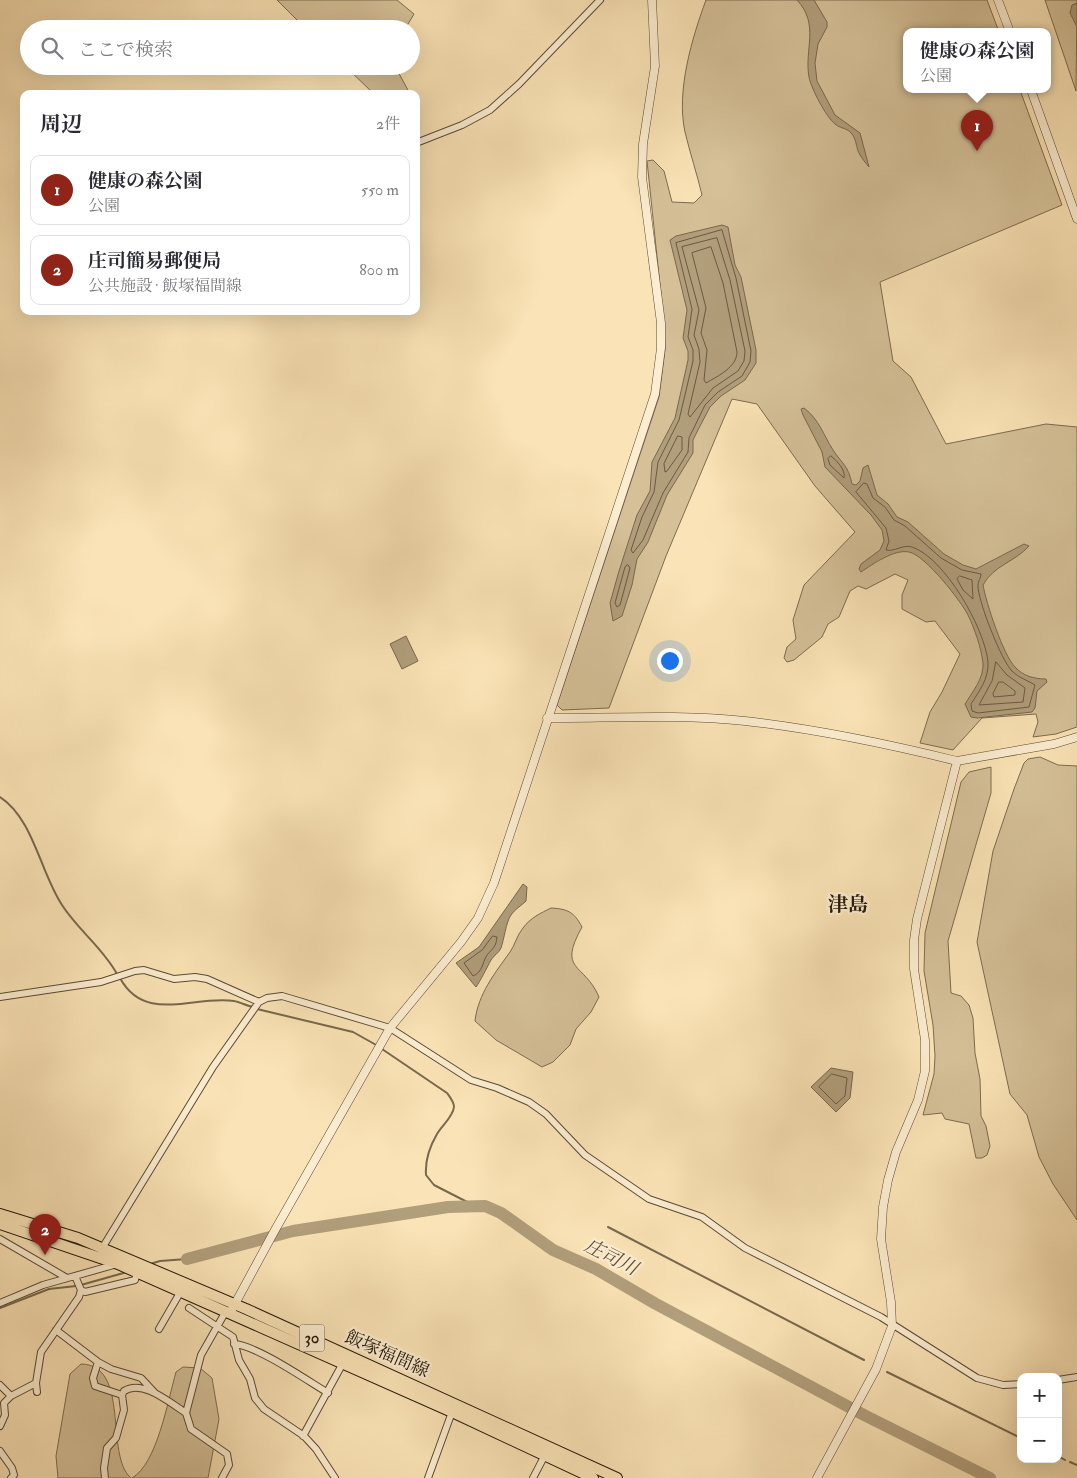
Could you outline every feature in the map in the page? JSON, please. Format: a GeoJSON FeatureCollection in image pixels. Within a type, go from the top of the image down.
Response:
{"type":"FeatureCollection","features":[{"type":"Feature","properties":{"kind":"main road","name":"飯塚福間線"},"geometry":{"type":"LineString","coordinates":[[0,1214],[100,1252],[617,1478]]}},
{"type":"Feature","properties":{"kind":"main road","name":"飯塚福間線"},"geometry":{"type":"LineString","coordinates":[[0,1224],[100,1252],[118,1264],[181,1291],[230,1309],[593,1478]]}},
{"type":"Feature","properties":{"kind":"street"},"geometry":{"type":"LineString","coordinates":[[420,141],[462,125],[490,110],[553,50],[600,0]]}},
{"type":"Feature","properties":{"kind":"street"},"geometry":{"type":"LineString","coordinates":[[222,1478],[229,1465],[227,1454],[191,1429],[186,1413],[201,1355],[216,1325],[230,1309],[390,1028],[414,996],[446,961],[478,918],[494,883],[655,394],[660,323],[642,177],[643,144],[655,66],[652,0]]}},
{"type":"Feature","properties":{"kind":"street"},"geometry":{"type":"LineString","coordinates":[[998,0],[1008,28]]}},
{"type":"Feature","properties":{"kind":"street"},"geometry":{"type":"LineString","coordinates":[[1032,93],[1077,219]]}},
{"type":"Feature","properties":{"kind":"street"},"geometry":{"type":"LineString","coordinates":[[1068,194],[1077,190]]}},
{"type":"Feature","properties":{"kind":"street"},"geometry":{"type":"LineString","coordinates":[[547,718],[703,718],[745,721],[961,760],[1054,744],[1077,737]]}},
{"type":"Feature","properties":{"kind":"street"},"geometry":{"type":"LineString","coordinates":[[817,1478],[884,1353],[892,1326],[891,1302],[881,1240],[883,1207],[893,1161],[918,1100],[925,1071],[925,1040],[916,990],[914,940],[917,919],[961,760]]}},
{"type":"Feature","properties":{"kind":"street"},"geometry":{"type":"LineString","coordinates":[[0,997],[101,982],[144,970],[174,978],[195,977],[207,979],[259,1002]]}},
{"type":"Feature","properties":{"kind":"street"},"geometry":{"type":"LineString","coordinates":[[100,1252],[213,1066],[259,1002],[267,998],[282,996],[390,1028],[471,1080],[497,1088],[529,1102],[546,1114],[585,1155],[640,1194],[665,1206],[702,1217],[745,1248],[881,1317],[892,1326],[977,1378],[1003,1385],[1017,1384]]}},
{"type":"Feature","properties":{"kind":"street"},"geometry":{"type":"LineString","coordinates":[[0,1239],[67,1278]]}},
{"type":"Feature","properties":{"kind":"street"},"geometry":{"type":"LineString","coordinates":[[0,1304],[43,1285],[118,1264]]}},
{"type":"Feature","properties":{"kind":"street"},"geometry":{"type":"LineString","coordinates":[[81,1290],[85,1292],[118,1282],[131,1282],[135,1280],[137,1272]]}},
{"type":"Feature","properties":{"kind":"street"},"geometry":{"type":"LineString","coordinates":[[36,1392],[41,1352],[79,1296],[81,1290],[75,1276]]}},
{"type":"Feature","properties":{"kind":"street"},"geometry":{"type":"LineString","coordinates":[[160,1329],[181,1291]]}},
{"type":"Feature","properties":{"kind":"street"},"geometry":{"type":"LineString","coordinates":[[189,1308],[233,1336],[239,1360],[250,1379],[256,1398],[264,1409],[303,1436],[316,1449],[335,1478]]}},
{"type":"Feature","properties":{"kind":"street"},"geometry":{"type":"LineString","coordinates":[[56,1330],[98,1362],[111,1369],[141,1378],[156,1394],[186,1413]]}},
{"type":"Feature","properties":{"kind":"street"},"geometry":{"type":"LineString","coordinates":[[234,1344],[241,1344],[261,1354],[328,1393]]}},
{"type":"Feature","properties":{"kind":"street"},"geometry":{"type":"LineString","coordinates":[[98,1362],[93,1378],[95,1386],[122,1395]]}},
{"type":"Feature","properties":{"kind":"street"},"geometry":{"type":"LineString","coordinates":[[303,1436],[343,1363]]}},
{"type":"Feature","properties":{"kind":"street"},"geometry":{"type":"LineString","coordinates":[[1062,1379],[1077,1377]]}},
{"type":"Feature","properties":{"kind":"street"},"geometry":{"type":"LineString","coordinates":[[0,1426],[5,1415],[4,1404],[11,1396],[36,1383]]}},
{"type":"Feature","properties":{"kind":"street"},"geometry":{"type":"LineString","coordinates":[[0,1385],[11,1396]]}},
{"type":"Feature","properties":{"kind":"street"},"geometry":{"type":"LineString","coordinates":[[105,1478],[104,1468],[107,1448],[116,1438],[124,1410],[122,1395],[124,1391],[134,1387],[156,1394]]}},
{"type":"Feature","properties":{"kind":"street"},"geometry":{"type":"LineString","coordinates":[[428,1478],[452,1412]]}},
{"type":"Feature","properties":{"kind":"street"},"geometry":{"type":"LineString","coordinates":[[0,1451],[12,1468],[14,1475],[11,1478]]}},
{"type":"Feature","properties":{"kind":"street"},"geometry":{"type":"LineString","coordinates":[[533,1478],[544,1455]]}},
{"type":"Feature","properties":{"kind":"shaded area"},"geometry":{"type":"Polygon","coordinates":[[[277,0],[397,0],[414,14],[410,20],[297,20],[277,0]]]}},
{"type":"Feature","properties":{"kind":"shaded area"},"geometry":{"type":"Polygon","coordinates":[[[706,0],[987,0],[998,28],[903,28],[903,93],[1021,93],[1062,205],[880,282],[893,361],[911,377],[946,444],[1046,424],[1077,427],[1077,727],[1056,734],[1033,737],[1038,722],[1036,714],[982,718],[953,750],[920,743],[930,712],[960,654],[935,621],[926,622],[902,609],[902,595],[908,580],[895,574],[866,589],[858,586],[850,591],[839,617],[828,624],[822,637],[794,660],[787,662],[784,658],[787,647],[796,639],[793,620],[804,585],[855,532],[815,486],[757,404],[732,399],[666,556],[609,708],[562,710],[557,705],[659,397],[665,350],[664,323],[647,161],[653,160],[664,171],[672,202],[694,203],[702,195],[685,132],[683,116],[684,82],[696,31],[706,0]]]}},
{"type":"Feature","properties":{"kind":"shaded area"},"geometry":{"type":"Polygon","coordinates":[[[1045,0],[1077,0],[1076,91],[1045,0]]]}},
{"type":"Feature","properties":{"kind":"shaded area"},"geometry":{"type":"Polygon","coordinates":[[[354,75],[400,75],[408,90],[370,90],[354,75]]]}},
{"type":"Feature","properties":{"kind":"shaded area"},"geometry":{"type":"Polygon","coordinates":[[[1040,757],[1058,765],[1077,766],[1077,1220],[1053,1184],[1039,1157],[1027,1115],[1010,1094],[977,942],[993,851],[1014,789],[1024,763],[1028,759],[1040,757]]]}},
{"type":"Feature","properties":{"kind":"shaded area"},"geometry":{"type":"Polygon","coordinates":[[[991,767],[991,793],[948,941],[951,993],[961,996],[969,1005],[973,1018],[975,1053],[980,1079],[981,1116],[986,1126],[990,1146],[987,1155],[982,1158],[976,1158],[969,1124],[945,1119],[942,1113],[923,1115],[934,1074],[935,1056],[933,1025],[924,971],[925,933],[961,782],[969,772],[991,767]]]}},
{"type":"Feature","properties":{"kind":"shaded area"},"geometry":{"type":"Polygon","coordinates":[[[551,908],[570,912],[582,927],[575,941],[572,960],[593,986],[599,997],[591,1012],[576,1029],[570,1045],[553,1062],[542,1067],[496,1040],[475,1021],[483,993],[512,949],[521,931],[532,919],[551,908]]]}},
{"type":"Feature","properties":{"kind":"shaded area"},"geometry":{"type":"Polygon","coordinates":[[[81,1364],[96,1368],[106,1379],[112,1394],[119,1451],[123,1467],[131,1478],[58,1478],[56,1456],[70,1374],[81,1364]]]}},
{"type":"Feature","properties":{"kind":"shaded area"},"geometry":{"type":"Polygon","coordinates":[[[183,1367],[200,1368],[212,1378],[219,1419],[208,1478],[132,1478],[141,1471],[155,1446],[176,1372],[183,1367]]]}},
{"type":"Feature","properties":{"kind":"water"},"geometry":{"type":"Polygon","coordinates":[[[797,0],[814,0],[827,22],[827,27],[818,44],[815,63],[817,81],[835,115],[860,133],[869,167],[859,153],[853,135],[831,120],[823,109],[813,88],[808,67],[810,28],[804,9],[797,0]]]}},
{"type":"Feature","properties":{"kind":"water"},"geometry":{"type":"Polygon","coordinates":[[[1077,3],[1077,27],[1070,13],[1072,5],[1077,3]]]}},
{"type":"Feature","properties":{"kind":"water"},"geometry":{"type":"Polygon","coordinates":[[[722,225],[728,227],[735,265],[741,277],[756,350],[756,363],[745,380],[721,396],[710,407],[693,440],[693,453],[667,495],[648,542],[637,559],[632,585],[622,616],[613,621],[610,603],[619,571],[637,515],[650,491],[652,462],[675,418],[688,360],[688,351],[683,338],[687,310],[670,240],[676,236],[722,225]]]}},
{"type":"Feature","properties":{"kind":"water"},"geometry":{"type":"Polygon","coordinates":[[[804,408],[817,422],[833,450],[847,469],[852,484],[856,485],[860,481],[863,468],[868,465],[877,495],[888,504],[897,517],[908,522],[944,554],[963,565],[976,569],[1024,544],[1029,546],[993,573],[983,585],[996,628],[1010,661],[1025,675],[1046,679],[1047,682],[1037,691],[1035,708],[1032,712],[971,717],[965,704],[982,674],[983,663],[979,645],[964,608],[942,579],[924,561],[909,552],[897,553],[884,558],[861,572],[859,569],[861,564],[880,550],[884,541],[882,530],[871,515],[825,467],[822,452],[803,415],[801,409],[804,408]]]}},
{"type":"Feature","properties":{"kind":"water"},"geometry":{"type":"Polygon","coordinates":[[[406,636],[418,661],[402,669],[390,644],[406,636]]]}},
{"type":"Feature","properties":{"kind":"water"},"geometry":{"type":"Polygon","coordinates":[[[523,884],[527,887],[526,901],[511,915],[501,948],[492,959],[476,987],[456,963],[479,947],[523,884]]]}},
{"type":"Feature","properties":{"kind":"water"},"geometry":{"type":"Polygon","coordinates":[[[831,1068],[853,1072],[850,1098],[836,1112],[811,1087],[831,1068]]]}},
{"type":"Feature","properties":{"kind":"waterway"},"geometry":{"type":"LineString","coordinates":[[0,797],[21,818],[62,905],[75,923],[105,956],[117,974]]}},
{"type":"Feature","properties":{"kind":"waterway"},"geometry":{"type":"LineString","coordinates":[[120,978],[130,992],[143,1000],[156,1004],[218,1000],[234,1001],[253,1007]]}},
{"type":"Feature","properties":{"kind":"waterway"},"geometry":{"type":"LineString","coordinates":[[257,1009],[353,1032],[378,1046]]}},
{"type":"Feature","properties":{"kind":"waterway"},"geometry":{"type":"LineString","coordinates":[[382,1049],[447,1093],[452,1100],[454,1107],[450,1118],[439,1131],[428,1154],[426,1175],[434,1185],[475,1206]]}},
{"type":"Feature","properties":{"kind":"waterway","name":"庄司川"},"geometry":{"type":"LineString","coordinates":[[187,1259],[293,1231],[448,1207],[485,1206],[501,1213],[553,1250],[596,1269],[656,1304],[864,1415],[990,1478]]}},
{"type":"Feature","properties":{"kind":"waterway"},"geometry":{"type":"LineString","coordinates":[[608,1227],[864,1360]]}},
{"type":"Feature","properties":{"kind":"waterway"},"geometry":{"type":"LineString","coordinates":[[150,1264],[160,1261],[187,1259]]}},
{"type":"Feature","properties":{"kind":"waterway"},"geometry":{"type":"LineString","coordinates":[[81,1285],[127,1272]]}},
{"type":"Feature","properties":{"kind":"waterway"},"geometry":{"type":"LineString","coordinates":[[0,1308],[49,1289],[76,1286]]}},
{"type":"Feature","properties":{"kind":"waterway"},"geometry":{"type":"LineString","coordinates":[[887,1372],[1017,1436]]}},
{"type":"Feature","properties":{"kind":"waterway"},"geometry":{"type":"LineString","coordinates":[[1070,1462],[1077,1465]]}},
{"type":"Feature","properties":{"kind":"place","name":"健康の森公園"},"geometry":{"type":"Point","coordinates":[977,151]}},
{"type":"Feature","properties":{"kind":"place","name":"庄司簡易郵便局"},"geometry":{"type":"Point","coordinates":[45,1255]}},
{"type":"Feature","properties":{"kind":"district","name":"津島"},"geometry":{"type":"Point","coordinates":[848,904]}}]}
